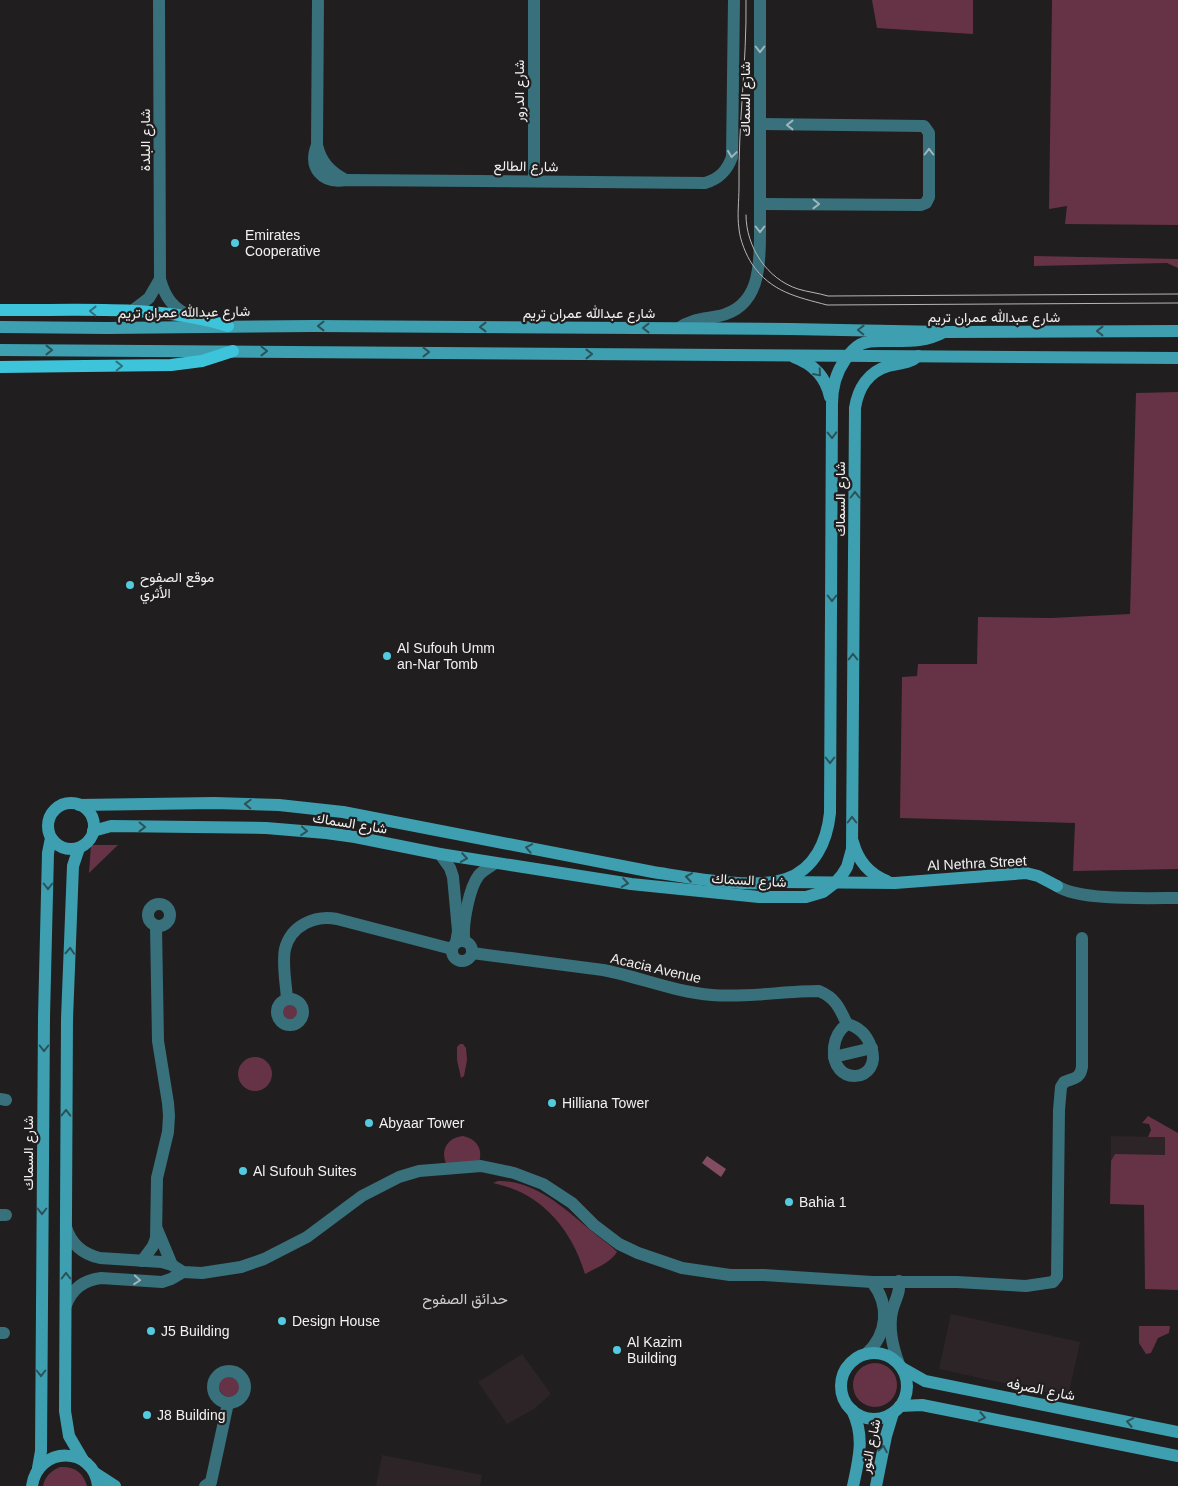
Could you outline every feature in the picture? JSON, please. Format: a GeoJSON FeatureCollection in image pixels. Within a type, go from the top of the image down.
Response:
{"type":"FeatureCollection","features":[{"type":"Feature","properties":{"kind":"main road"},"geometry":{"type":"LineString","coordinates":[[0,310],[132,311],[191,316],[228,326]]}},
{"type":"Feature","properties":{"kind":"main road"},"geometry":{"type":"LineString","coordinates":[[0,367],[187,364],[218,357],[233,351]]}},
{"type":"Feature","properties":{"kind":"street","name":"شارع البلدة"},"geometry":{"type":"LineString","coordinates":[[159,0],[160,279],[164,292],[171,304],[181,312],[191,316]]}},
{"type":"Feature","properties":{"kind":"street","name":"شارع الطالع"},"geometry":{"type":"LineString","coordinates":[[318,0],[317,144],[314,152],[314,161],[316,169],[322,176],[330,180],[705,183],[720,177],[730,165],[732,157],[734,0]]}},
{"type":"Feature","properties":{"kind":"street","name":"شارع الدرور"},"geometry":{"type":"LineString","coordinates":[[534,0],[534,181]]}},
{"type":"Feature","properties":{"kind":"street","name":"شارع السماك"},"geometry":{"type":"LineString","coordinates":[[679,328],[686,322],[725,314],[738,307],[748,297],[756,283],[759,272],[760,0]]}},
{"type":"Feature","properties":{"kind":"street"},"geometry":{"type":"LineString","coordinates":[[760,124],[924,126],[929,133],[929,197],[926,203],[921,205],[760,204]]}},
{"type":"Feature","properties":{"kind":"street"},"geometry":{"type":"LineString","coordinates":[[132,311],[149,298],[160,279]]}},
{"type":"Feature","properties":{"kind":"street","name":"شارع عبدالله عمران تريم"},"geometry":{"type":"LineString","coordinates":[[0,327],[228,326],[1178,332]]}},
{"type":"Feature","properties":{"kind":"street"},"geometry":{"type":"LineString","coordinates":[[848,356],[853,349],[868,342],[926,340],[944,332]]}},
{"type":"Feature","properties":{"kind":"street"},"geometry":{"type":"LineString","coordinates":[[0,350],[1178,358]]}},
{"type":"Feature","properties":{"kind":"street"},"geometry":{"type":"LineString","coordinates":[[789,355],[802,360],[818,372],[829,390],[832,404]]}},
{"type":"Feature","properties":{"kind":"street","name":"شارع السماك"},"geometry":{"type":"LineString","coordinates":[[32,1486],[41,1451],[44,1017],[48,852],[51,838],[48,822],[51,815],[63,805],[71,804],[214,803],[279,806],[343,812],[653,872],[735,882],[772,882],[787,879],[801,871],[814,859],[826,838],[829,826],[833,486],[832,391],[840,366],[848,356]]}},
{"type":"Feature","properties":{"kind":"street","name":"شارع السماك"},"geometry":{"type":"LineString","coordinates":[[94,830],[110,826],[296,830],[355,837],[440,854],[631,884],[759,897],[806,897],[823,892],[836,882],[847,867],[852,849],[855,408],[859,391],[869,377],[878,370],[906,363],[918,356]]}},
{"type":"Feature","properties":{"kind":"street"},"geometry":{"type":"LineString","coordinates":[[51,838],[63,848],[79,848],[86,844],[91,838],[94,823],[86,809],[79,805]]}},
{"type":"Feature","properties":{"kind":"street"},"geometry":{"type":"LineString","coordinates":[[852,840],[856,853],[870,871],[886,881],[894,883]]}},
{"type":"Feature","properties":{"kind":"street"},"geometry":{"type":"LineString","coordinates":[[79,848],[73,866],[67,1019],[65,1412],[69,1436],[74,1448],[95,1473],[115,1486]]}},
{"type":"Feature","properties":{"kind":"street"},"geometry":{"type":"LineString","coordinates":[[440,854],[450,868],[452,877],[458,944]]}},
{"type":"Feature","properties":{"kind":"street"},"geometry":{"type":"LineString","coordinates":[[287,999],[284,958],[289,940],[301,926],[318,918],[337,919],[458,944],[471,945],[472,953],[469,958],[461,961],[454,957],[458,944],[465,926],[472,890],[481,874],[496,863]]}},
{"type":"Feature","properties":{"kind":"street","name":"Al Nethra Street"},"geometry":{"type":"LineString","coordinates":[[772,882],[894,883],[1026,873],[1038,876],[1071,893],[1178,898]]}},
{"type":"Feature","properties":{"kind":"street"},"geometry":{"type":"LineString","coordinates":[[142,1261],[153,1246],[157,1229],[157,1178],[168,1132],[169,1116],[158,1040],[156,926]]}},
{"type":"Feature","properties":{"kind":"street"},"geometry":{"type":"LineString","coordinates":[[65,1225],[73,1244],[90,1256],[162,1262],[177,1269],[202,1273],[242,1267],[264,1259],[307,1237],[362,1196],[399,1177],[419,1171],[481,1166],[514,1173],[543,1184],[572,1203],[594,1225],[619,1244],[660,1262],[682,1268],[730,1275],[764,1275],[872,1282],[976,1282],[1033,1286],[1052,1282],[1056,1280],[1059,1110],[1062,1084],[1077,1078],[1081,1073],[1082,1067],[1082,938]]}},
{"type":"Feature","properties":{"kind":"street","name":"Acacia Avenue"},"geometry":{"type":"LineString","coordinates":[[472,953],[603,970],[678,990],[712,995],[730,996],[819,991],[836,1001],[847,1024],[863,1032],[872,1048]]}},
{"type":"Feature","properties":{"kind":"street"},"geometry":{"type":"LineString","coordinates":[[44,1017],[67,1019]]}},
{"type":"Feature","properties":{"kind":"street"},"geometry":{"type":"LineString","coordinates":[[834,1056],[872,1048],[873,1058],[870,1068],[867,1072],[852,1076],[842,1072],[836,1065],[834,1056],[836,1038],[847,1024]]}},
{"type":"Feature","properties":{"kind":"street"},"geometry":{"type":"LineString","coordinates":[[157,1229],[177,1269]]}},
{"type":"Feature","properties":{"kind":"street"},"geometry":{"type":"LineString","coordinates":[[66,1306],[69,1297],[75,1289],[92,1279],[162,1282],[171,1279],[177,1269]]}},
{"type":"Feature","properties":{"kind":"street"},"geometry":{"type":"LineString","coordinates":[[896,1410],[903,1401],[907,1388],[905,1374],[900,1366],[894,1347],[891,1323],[892,1310],[900,1290],[900,1281]]}},
{"type":"Feature","properties":{"kind":"street"},"geometry":{"type":"LineString","coordinates":[[872,1282],[883,1301],[884,1322],[876,1343],[866,1354],[855,1359],[846,1368],[841,1387],[844,1400],[852,1410],[863,1417],[881,1418],[896,1410],[915,1404],[1178,1456]]}},
{"type":"Feature","properties":{"kind":"street"},"geometry":{"type":"LineString","coordinates":[[866,1354],[884,1354],[900,1366]]}},
{"type":"Feature","properties":{"kind":"street","name":"شارع الصرفه"},"geometry":{"type":"LineString","coordinates":[[900,1366],[916,1378],[924,1381],[1178,1432]]}},
{"type":"Feature","properties":{"kind":"street"},"geometry":{"type":"LineString","coordinates":[[946,1410],[937,1402],[937,1392],[940,1389],[953,1387]]}},
{"type":"Feature","properties":{"kind":"street"},"geometry":{"type":"LineString","coordinates":[[210,1485],[228,1403]]}},
{"type":"Feature","properties":{"kind":"street","name":"شارع النور"},"geometry":{"type":"LineString","coordinates":[[852,1410],[859,1427],[861,1445],[853,1486]]}},
{"type":"Feature","properties":{"kind":"street","name":"شارع النور"},"geometry":{"type":"LineString","coordinates":[[876,1486],[886,1436],[896,1410]]}},
{"type":"Feature","properties":{"kind":"street"},"geometry":{"type":"LineString","coordinates":[[38,1468],[54,1457],[64,1455],[74,1456],[83,1460]]}},
{"type":"Feature","properties":{"kind":"street"},"geometry":{"type":"LineString","coordinates":[[95,1473],[98,1486]]}},
{"type":"Feature","properties":{"kind":"shaded area"},"geometry":{"type":"Polygon","coordinates":[[[872,0],[973,0],[973,34],[877,28],[872,0]]]}},
{"type":"Feature","properties":{"kind":"shaded area"},"geometry":{"type":"Polygon","coordinates":[[[1052,0],[1178,0],[1178,225],[1065,224],[1067,206],[1049,209],[1052,0]]]}},
{"type":"Feature","properties":{"kind":"shaded area"},"geometry":{"type":"Polygon","coordinates":[[[1034,256],[1178,259],[1178,268],[1167,263],[1034,266],[1034,256]]]}},
{"type":"Feature","properties":{"kind":"shaded area"},"geometry":{"type":"Polygon","coordinates":[[[1178,392],[1178,869],[1073,871],[1075,823],[900,818],[902,677],[917,676],[918,664],[977,664],[978,617],[1051,618],[1130,614],[1136,393],[1178,392]]]}},
{"type":"Feature","properties":{"kind":"shaded area"},"geometry":{"type":"Polygon","coordinates":[[[91,845],[118,845],[89,873],[91,845]]]}},
{"type":"Feature","properties":{"kind":"shaded area"},"geometry":{"type":"Polygon","coordinates":[[[290,1003],[298,1011],[290,1019],[282,1011],[290,1003]]]}},
{"type":"Feature","properties":{"kind":"shaded area"},"geometry":{"type":"Polygon","coordinates":[[[463,1044],[466,1048],[467,1060],[464,1076],[461,1078],[457,1060],[457,1047],[463,1044]]]}},
{"type":"Feature","properties":{"kind":"shaded area"},"geometry":{"type":"Polygon","coordinates":[[[255,1057],[262,1058],[267,1062],[271,1067],[271,1081],[267,1086],[262,1090],[255,1091],[248,1090],[243,1086],[239,1081],[238,1074],[239,1067],[243,1062],[248,1058],[255,1057]]]}},
{"type":"Feature","properties":{"kind":"shaded area"},"geometry":{"type":"Polygon","coordinates":[[[1148,1116],[1178,1133],[1178,1290],[1145,1289],[1144,1205],[1110,1204],[1111,1161],[1115,1154],[1165,1155],[1165,1137],[1148,1137],[1151,1130],[1149,1124],[1142,1123],[1148,1116]]]}},
{"type":"Feature","properties":{"kind":"shaded area"},"geometry":{"type":"Polygon","coordinates":[[[1111,1136],[1165,1137],[1165,1162],[1111,1161],[1111,1136]]]}},
{"type":"Feature","properties":{"kind":"shaded area"},"geometry":{"type":"Polygon","coordinates":[[[457,1137],[468,1137],[478,1145],[480,1153],[479,1163],[448,1167],[444,1151],[448,1143],[457,1137]]]}},
{"type":"Feature","properties":{"kind":"shaded area"},"geometry":{"type":"Polygon","coordinates":[[[707,1156],[726,1169],[721,1177],[702,1163],[707,1156]]]}},
{"type":"Feature","properties":{"kind":"shaded area"},"geometry":{"type":"Polygon","coordinates":[[[498,1181],[525,1185],[550,1198],[617,1252],[607,1262],[585,1274],[571,1242],[552,1215],[526,1195],[493,1183],[498,1181]]]}},
{"type":"Feature","properties":{"kind":"shaded area"},"geometry":{"type":"Polygon","coordinates":[[[951,1314],[1080,1342],[1068,1397],[939,1369],[951,1314]]]}},
{"type":"Feature","properties":{"kind":"shaded area"},"geometry":{"type":"Polygon","coordinates":[[[1139,1326],[1170,1326],[1169,1333],[1158,1338],[1151,1353],[1146,1354],[1139,1343],[1139,1326]]]}},
{"type":"Feature","properties":{"kind":"shaded area"},"geometry":{"type":"Polygon","coordinates":[[[522,1354],[551,1394],[534,1409],[507,1424],[478,1382],[522,1354]]]}},
{"type":"Feature","properties":{"kind":"shaded area"},"geometry":{"type":"Polygon","coordinates":[[[871,1363],[879,1363],[891,1369],[897,1385],[891,1401],[879,1407],[871,1407],[859,1401],[853,1389],[853,1381],[859,1369],[871,1363]]]}},
{"type":"Feature","properties":{"kind":"shaded area"},"geometry":{"type":"Polygon","coordinates":[[[230,1375],[238,1378],[241,1386],[238,1394],[230,1397],[222,1394],[219,1386],[222,1378],[230,1375]]]}},
{"type":"Feature","properties":{"kind":"shaded area"},"geometry":{"type":"Polygon","coordinates":[[[382,1455],[482,1475],[480,1486],[376,1486],[382,1455]]]}},
{"type":"Feature","properties":{"kind":"shaded area"},"geometry":{"type":"Polygon","coordinates":[[[60,1467],[77,1471],[83,1477],[87,1486],[43,1486],[49,1474],[60,1467]]]}},
{"type":"Feature","properties":{"kind":"tram line"},"geometry":{"type":"LineString","coordinates":[[746,0],[738,224],[742,243],[750,260],[759,273],[776,287],[795,296],[827,305],[1178,303]]}},
{"type":"Feature","properties":{"kind":"tram line"},"geometry":{"type":"LineString","coordinates":[[746,215],[747,227],[754,250],[768,270],[777,278],[798,289],[828,296],[1178,294]]}},
{"type":"Feature","properties":{"kind":"place","name":"Emirates Cooperative"},"geometry":{"type":"Point","coordinates":[235,243]}},
{"type":"Feature","properties":{"kind":"place","name":"موقع الصفوح الأثري"},"geometry":{"type":"Point","coordinates":[130,585]}},
{"type":"Feature","properties":{"kind":"place","name":"Al Sufouh Umm an-Nar Tomb"},"geometry":{"type":"Point","coordinates":[387,656]}},
{"type":"Feature","properties":{"kind":"place","name":"Hilliana Tower"},"geometry":{"type":"Point","coordinates":[552,1103]}},
{"type":"Feature","properties":{"kind":"place","name":"Abyaar Tower"},"geometry":{"type":"Point","coordinates":[369,1123]}},
{"type":"Feature","properties":{"kind":"place","name":"Al Sufouh Suites"},"geometry":{"type":"Point","coordinates":[243,1171]}},
{"type":"Feature","properties":{"kind":"place","name":"Bahia 1"},"geometry":{"type":"Point","coordinates":[789,1202]}},
{"type":"Feature","properties":{"kind":"place","name":"Design House"},"geometry":{"type":"Point","coordinates":[282,1321]}},
{"type":"Feature","properties":{"kind":"place","name":"J5 Building"},"geometry":{"type":"Point","coordinates":[151,1331]}},
{"type":"Feature","properties":{"kind":"place","name":"Al Kazim Building"},"geometry":{"type":"Point","coordinates":[617,1350]}},
{"type":"Feature","properties":{"kind":"place","name":"J8 Building"},"geometry":{"type":"Point","coordinates":[147,1415]}},
{"type":"Feature","properties":{"kind":"district","name":"حدائق الصفوح"},"geometry":{"type":"Point","coordinates":[465,1298]}}]}
